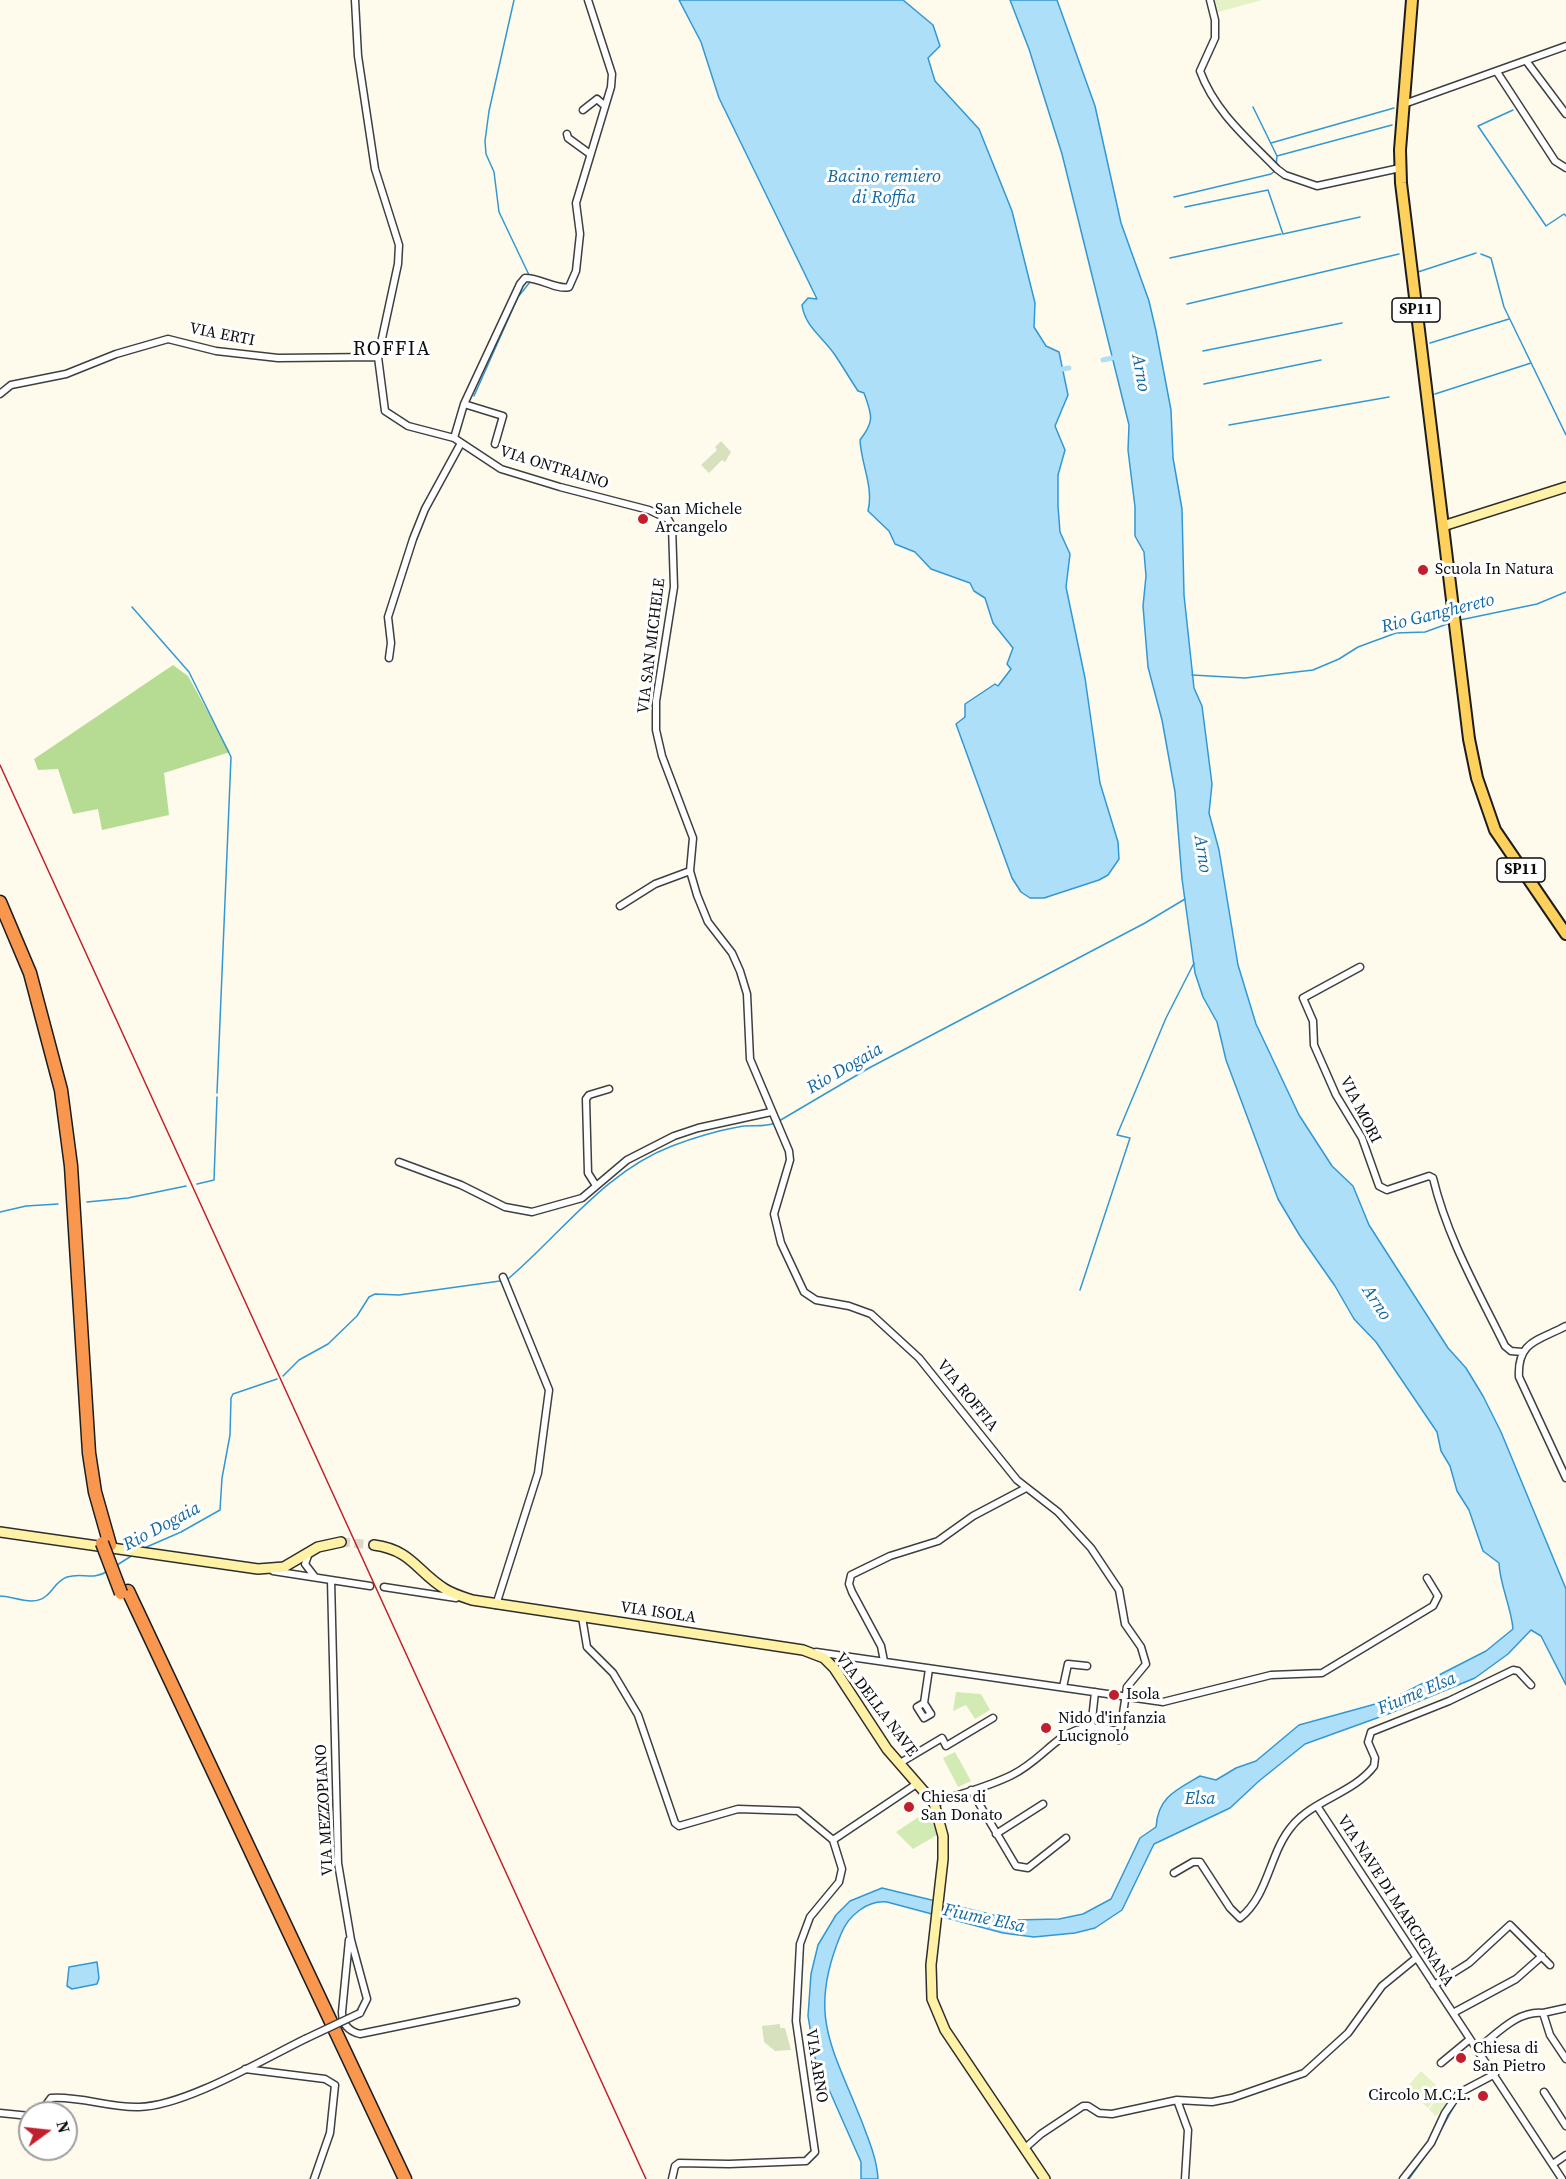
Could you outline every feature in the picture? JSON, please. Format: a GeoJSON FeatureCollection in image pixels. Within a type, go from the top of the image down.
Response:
{"type":"FeatureCollection","features":[{"type":"Feature","properties":{"kind":"highway"},"geometry":{"type":"LineString","coordinates":[[0,902],[30,973],[62,1090],[72,1185],[89,1453],[106,1544]]}},
{"type":"Feature","properties":{"kind":"highway"},"geometry":{"type":"LineString","coordinates":[[0,920],[37,1018],[57,1112],[64,1166],[82,1450],[92,1508],[124,1592],[398,2179]]}},
{"type":"Feature","properties":{"kind":"highway"},"geometry":{"type":"LineString","coordinates":[[124,1592],[405,2179]]}},
{"type":"Feature","properties":{"kind":"main road","name":"SP11"},"geometry":{"type":"LineString","coordinates":[[1412,0],[1400,168],[1469,739],[1484,801],[1495,830],[1566,934]]}},
{"type":"Feature","properties":{"kind":"street","name":"VIA ONTRAINO"},"geometry":{"type":"LineString","coordinates":[[355,0],[358,56],[375,169],[399,245],[398,264],[378,357],[384,404],[390,417],[426,432],[454,438],[501,469],[649,510],[668,519],[672,526]]}},
{"type":"Feature","properties":{"kind":"street"},"geometry":{"type":"LineString","coordinates":[[454,438],[464,404],[505,320],[514,292],[525,278],[537,278],[562,288],[569,287],[573,282],[580,234],[576,203],[611,87],[612,74],[588,0]]}},
{"type":"Feature","properties":{"kind":"street"},"geometry":{"type":"LineString","coordinates":[[1210,0],[1215,20],[1215,38],[1200,71],[1206,89],[1229,121],[1277,169],[1285,175],[1317,186],[1400,168]]}},
{"type":"Feature","properties":{"kind":"street"},"geometry":{"type":"LineString","coordinates":[[1404,104],[1527,62],[1566,46]]}},
{"type":"Feature","properties":{"kind":"street"},"geometry":{"type":"LineString","coordinates":[[1527,62],[1566,114]]}},
{"type":"Feature","properties":{"kind":"street"},"geometry":{"type":"LineString","coordinates":[[1497,72],[1556,161],[1566,168]]}},
{"type":"Feature","properties":{"kind":"street"},"geometry":{"type":"LineString","coordinates":[[583,110],[597,99],[605,106]]}},
{"type":"Feature","properties":{"kind":"street"},"geometry":{"type":"LineString","coordinates":[[567,134],[568,138],[590,154]]}},
{"type":"Feature","properties":{"kind":"street","name":"VIA ERTI"},"geometry":{"type":"LineString","coordinates":[[0,394],[11,385],[66,374],[116,354],[168,339],[216,351],[278,358],[378,357]]}},
{"type":"Feature","properties":{"kind":"street"},"geometry":{"type":"LineString","coordinates":[[464,404],[503,416],[495,444]]}},
{"type":"Feature","properties":{"kind":"street"},"geometry":{"type":"LineString","coordinates":[[389,658],[391,633],[388,617],[412,539],[460,443]]}},
{"type":"Feature","properties":{"kind":"street"},"geometry":{"type":"LineString","coordinates":[[1443,526],[1566,487]]}},
{"type":"Feature","properties":{"kind":"street","name":"VIA SAN MICHELE"},"geometry":{"type":"LineString","coordinates":[[672,526],[674,587],[656,700],[656,730],[662,756],[693,838],[690,871],[708,922],[732,953],[747,994],[750,1059],[774,1119]]}},
{"type":"Feature","properties":{"kind":"street"},"geometry":{"type":"LineString","coordinates":[[620,906],[655,884],[690,871]]}},
{"type":"Feature","properties":{"kind":"street","name":"VIA MORI"},"geometry":{"type":"LineString","coordinates":[[1360,967],[1303,998],[1313,1021],[1314,1045],[1328,1078],[1362,1138],[1379,1186],[1387,1190],[1430,1176],[1433,1178],[1439,1204],[1456,1247],[1505,1346],[1511,1352],[1522,1353]]}},
{"type":"Feature","properties":{"kind":"street"},"geometry":{"type":"LineString","coordinates":[[595,1184],[588,1173],[586,1099],[589,1095],[609,1089]]}},
{"type":"Feature","properties":{"kind":"street"},"geometry":{"type":"LineString","coordinates":[[399,1162],[461,1185],[520,1211],[541,1210],[582,1198],[595,1184],[638,1153],[674,1136],[771,1112]]}},
{"type":"Feature","properties":{"kind":"street","name":"VIA ROFFIA"},"geometry":{"type":"LineString","coordinates":[[774,1119],[790,1160],[777,1197],[774,1219],[781,1243],[804,1292],[822,1302],[862,1310],[882,1322],[919,1358],[1026,1488],[1058,1512],[1091,1548],[1119,1590],[1125,1624],[1141,1647],[1146,1664],[1143,1671],[1132,1679],[1124,1698]]}},
{"type":"Feature","properties":{"kind":"street"},"geometry":{"type":"LineString","coordinates":[[496,1605],[538,1473],[549,1390],[503,1277]]}},
{"type":"Feature","properties":{"kind":"street"},"geometry":{"type":"LineString","coordinates":[[1566,1326],[1524,1348],[1518,1359],[1519,1377],[1566,1478]]}},
{"type":"Feature","properties":{"kind":"street"},"geometry":{"type":"LineString","coordinates":[[884,1661],[881,1646],[852,1592],[849,1584],[851,1575],[890,1556],[938,1540],[973,1516],[1026,1488]]}},
{"type":"Feature","properties":{"kind":"street"},"geometry":{"type":"LineString","coordinates":[[0,1532],[258,1569],[305,1572]]}},
{"type":"Feature","properties":{"kind":"street"},"geometry":{"type":"LineString","coordinates":[[258,1569],[284,1567],[297,1562],[310,1551],[326,1543],[341,1542]]}},
{"type":"Feature","properties":{"kind":"street","name":"VIA ISOLA"},"geometry":{"type":"LineString","coordinates":[[374,1545],[397,1550],[423,1570],[431,1589]]}},
{"type":"Feature","properties":{"kind":"street"},"geometry":{"type":"LineString","coordinates":[[305,1572],[305,1560],[310,1551]]}},
{"type":"Feature","properties":{"kind":"street"},"geometry":{"type":"LineString","coordinates":[[297,1562],[305,1572],[316,1578],[370,1586]]}},
{"type":"Feature","properties":{"kind":"street","name":"VIA ISOLA"},"geometry":{"type":"LineString","coordinates":[[384,1587],[417,1592],[431,1589],[496,1605],[1162,1702],[1271,1676],[1322,1673],[1432,1606],[1438,1596],[1427,1578]]}},
{"type":"Feature","properties":{"kind":"street","name":"VIA MEZZOPIANO"},"geometry":{"type":"LineString","coordinates":[[48,2101],[58,2098],[148,2107],[200,2090],[360,2013],[367,1999],[349,1927],[338,1863],[332,1580]]}},
{"type":"Feature","properties":{"kind":"street"},"geometry":{"type":"LineString","coordinates":[[582,1617],[587,1647],[613,1673],[638,1715],[675,1823],[686,1825],[738,1809],[798,1811],[833,1840],[918,1783]]}},
{"type":"Feature","properties":{"kind":"street","name":"VIA DELLA NAVE"},"geometry":{"type":"LineString","coordinates":[[803,1650],[818,1655],[832,1666],[900,1764],[934,1803],[943,1836],[940,1902],[931,1972],[932,1999],[945,2030],[1045,2179]]}},
{"type":"Feature","properties":{"kind":"street"},"geometry":{"type":"LineString","coordinates":[[832,1666],[839,1655]]}},
{"type":"Feature","properties":{"kind":"street"},"geometry":{"type":"LineString","coordinates":[[832,1666],[849,1657]]}},
{"type":"Feature","properties":{"kind":"street"},"geometry":{"type":"LineString","coordinates":[[1063,1687],[1068,1664],[1087,1666]]}},
{"type":"Feature","properties":{"kind":"street"},"geometry":{"type":"LineString","coordinates":[[924,1703],[930,1669]]}},
{"type":"Feature","properties":{"kind":"street"},"geometry":{"type":"LineString","coordinates":[[1317,1806],[1374,1766],[1375,1758],[1368,1742],[1371,1732],[1449,1701],[1513,1670],[1518,1671],[1531,1685]]}},
{"type":"Feature","properties":{"kind":"street"},"geometry":{"type":"LineString","coordinates":[[1091,1728],[1095,1692]]}},
{"type":"Feature","properties":{"kind":"street"},"geometry":{"type":"LineString","coordinates":[[934,1803],[1013,1774],[1067,1734],[1091,1728],[1120,1737],[1124,1698]]}},
{"type":"Feature","properties":{"kind":"street"},"geometry":{"type":"LineString","coordinates":[[900,1764],[942,1738],[946,1746],[993,1718]]}},
{"type":"Feature","properties":{"kind":"street"},"geometry":{"type":"LineString","coordinates":[[971,1790],[1016,1866],[1021,1869],[1028,1868],[1066,1838]]}},
{"type":"Feature","properties":{"kind":"street"},"geometry":{"type":"LineString","coordinates":[[996,1834],[1043,1804]]}},
{"type":"Feature","properties":{"kind":"street","name":"VIA NAVE DI MARCIGNANA"},"geometry":{"type":"LineString","coordinates":[[1174,1873],[1193,1862],[1200,1862],[1230,1908],[1240,1918],[1256,1902],[1290,1828],[1317,1806],[1415,1959],[1495,2074],[1562,2179]]}},
{"type":"Feature","properties":{"kind":"street","name":"VIA ARNO"},"geometry":{"type":"LineString","coordinates":[[672,2179],[675,2166],[679,2163],[806,2161],[815,2152],[796,2021],[796,1996],[800,1944],[804,1928],[839,1882],[842,1874],[833,1840]]}},
{"type":"Feature","properties":{"kind":"street"},"geometry":{"type":"LineString","coordinates":[[1434,1985],[1469,1963],[1510,1925],[1550,1965]]}},
{"type":"Feature","properties":{"kind":"street"},"geometry":{"type":"LineString","coordinates":[[349,1927],[349,1961],[342,2012],[344,2024],[352,2032],[360,2034],[516,2002]]}},
{"type":"Feature","properties":{"kind":"street"},"geometry":{"type":"LineString","coordinates":[[1453,2013],[1516,1979],[1542,1956]]}},
{"type":"Feature","properties":{"kind":"street"},"geometry":{"type":"LineString","coordinates":[[1024,2149],[1041,2134],[1083,2106],[1088,2106],[1099,2113],[1112,2114],[1177,2100],[1212,2102],[1232,2098],[1304,2073],[1348,2033],[1382,1986],[1415,1959]]}},
{"type":"Feature","properties":{"kind":"street"},"geometry":{"type":"LineString","coordinates":[[1477,2049],[1528,2013],[1542,2013],[1566,2008]]}},
{"type":"Feature","properties":{"kind":"street"},"geometry":{"type":"LineString","coordinates":[[1542,2013],[1550,2035],[1566,2059]]}},
{"type":"Feature","properties":{"kind":"street"},"geometry":{"type":"LineString","coordinates":[[1441,2062],[1470,2039]]}},
{"type":"Feature","properties":{"kind":"street"},"geometry":{"type":"LineString","coordinates":[[244,2069],[325,2079],[335,2085],[330,2133],[314,2179]]}},
{"type":"Feature","properties":{"kind":"street"},"geometry":{"type":"LineString","coordinates":[[1403,2179],[1431,2143],[1445,2113],[1459,2093],[1495,2074]]}},
{"type":"Feature","properties":{"kind":"street"},"geometry":{"type":"LineString","coordinates":[[1544,2092],[1566,2126]]}},
{"type":"Feature","properties":{"kind":"street"},"geometry":{"type":"LineString","coordinates":[[1177,2100],[1188,2130],[1185,2179]]}},
{"type":"Feature","properties":{"kind":"street"},"geometry":{"type":"LineString","coordinates":[[0,2113],[18,2115]]}},
{"type":"Feature","properties":{"kind":"street"},"geometry":{"type":"LineString","coordinates":[[1553,2164],[1566,2155]]}},
{"type":"Feature","properties":{"kind":"green space"},"geometry":{"type":"Polygon","coordinates":[[[1215,0],[1262,0],[1218,12],[1215,0]]]}},
{"type":"Feature","properties":{"kind":"green space"},"geometry":{"type":"Polygon","coordinates":[[[721,441],[731,452],[725,462],[722,460],[709,473],[701,465],[717,450],[715,447],[721,441]]]}},
{"type":"Feature","properties":{"kind":"green space"},"geometry":{"type":"Polygon","coordinates":[[[173,665],[188,676],[230,752],[164,773],[169,815],[102,830],[98,809],[73,814],[58,769],[38,770],[34,759],[173,665]]]}},
{"type":"Feature","properties":{"kind":"green space"},"geometry":{"type":"Polygon","coordinates":[[[956,1692],[981,1694],[990,1710],[975,1719],[966,1705],[953,1711],[956,1692]]]}},
{"type":"Feature","properties":{"kind":"green space"},"geometry":{"type":"Polygon","coordinates":[[[955,1752],[971,1781],[958,1787],[943,1758],[955,1752]]]}},
{"type":"Feature","properties":{"kind":"green space"},"geometry":{"type":"Polygon","coordinates":[[[929,1810],[937,1835],[913,1849],[896,1832],[929,1810]]]}},
{"type":"Feature","properties":{"kind":"green space"},"geometry":{"type":"Polygon","coordinates":[[[780,2024],[780,2028],[785,2028],[791,2050],[775,2051],[764,2042],[762,2026],[780,2024]]]}},
{"type":"Feature","properties":{"kind":"green space"},"geometry":{"type":"Polygon","coordinates":[[[1421,2071],[1442,2091],[1428,2108],[1406,2088],[1421,2071]]]}},
{"type":"Feature","properties":{"kind":"green space"},"geometry":{"type":"Polygon","coordinates":[[[1443,2092],[1451,2099],[1436,2116],[1429,2109],[1443,2092]]]}},
{"type":"Feature","properties":{"kind":"water","name":"Bacino remiero di Roffia"},"geometry":{"type":"Polygon","coordinates":[[[679,0],[903,0],[933,25],[940,46],[928,58],[935,81],[979,129],[1012,211],[1035,303],[1034,327],[1046,346],[1059,352],[1068,395],[1055,426],[1065,450],[1058,475],[1058,506],[1060,532],[1070,554],[1066,587],[1085,678],[1100,783],[1118,842],[1119,859],[1108,875],[1099,880],[1044,898],[1030,898],[1021,892],[1012,878],[956,724],[965,717],[965,704],[995,684],[998,686],[1011,669],[1007,664],[1013,648],[993,623],[985,598],[974,591],[970,583],[931,569],[915,552],[895,544],[889,531],[868,511],[868,484],[860,440],[871,418],[864,393],[858,391],[835,355],[807,320],[802,305],[808,298],[817,299],[719,98],[701,42],[679,0]]]}},
{"type":"Feature","properties":{"kind":"water"},"geometry":{"type":"Polygon","coordinates":[[[1010,0],[1057,0],[1095,106],[1121,223],[1149,301],[1171,410],[1173,458],[1182,509],[1184,595],[1194,688],[1202,706],[1212,784],[1209,813],[1219,850],[1238,965],[1256,1024],[1299,1115],[1332,1166],[1353,1186],[1369,1225],[1448,1348],[1466,1368],[1501,1432],[1566,1589],[1566,1685],[1541,1636],[1531,1630],[1508,1654],[1475,1678],[1388,1714],[1305,1744],[1230,1808],[1154,1844],[1122,1910],[1095,1928],[1075,1933],[1034,1937],[1003,1933],[887,1902],[872,1904],[859,1910],[844,1927],[831,1962],[825,2009],[833,2050],[876,2164],[878,2179],[861,2179],[861,2162],[815,2058],[808,2016],[811,1974],[818,1945],[836,1915],[850,1901],[882,1888],[1014,1920],[1059,1919],[1083,1914],[1111,1899],[1140,1838],[1156,1827],[1160,1808],[1176,1790],[1200,1776],[1216,1780],[1236,1768],[1256,1761],[1299,1725],[1390,1700],[1486,1651],[1513,1629],[1499,1563],[1483,1551],[1469,1510],[1457,1491],[1450,1466],[1441,1451],[1437,1432],[1376,1342],[1354,1319],[1278,1199],[1226,1060],[1217,1022],[1203,997],[1195,973],[1182,879],[1175,792],[1162,720],[1148,667],[1143,606],[1146,576],[1144,552],[1135,536],[1135,507],[1128,450],[1129,425],[1062,154],[1029,49],[1010,0]]]}},
{"type":"Feature","properties":{"kind":"water"},"geometry":{"type":"Polygon","coordinates":[[[97,1962],[99,1978],[97,1984],[72,1989],[67,1986],[69,1967],[97,1962]]]}},
{"type":"Feature","properties":{"kind":"waterway"},"geometry":{"type":"LineString","coordinates":[[514,0],[489,111],[485,141],[486,154],[494,172],[499,212],[529,275]]}},
{"type":"Feature","properties":{"kind":"waterway"},"geometry":{"type":"LineString","coordinates":[[1253,107],[1277,156],[1276,166]]}},
{"type":"Feature","properties":{"kind":"waterway"},"geometry":{"type":"LineString","coordinates":[[1271,143],[1394,108]]}},
{"type":"Feature","properties":{"kind":"waterway"},"geometry":{"type":"LineString","coordinates":[[1513,110],[1478,126],[1546,226],[1564,214],[1566,216]]}},
{"type":"Feature","properties":{"kind":"waterway"},"geometry":{"type":"LineString","coordinates":[[1277,156],[1392,125]]}},
{"type":"Feature","properties":{"kind":"waterway"},"geometry":{"type":"LineString","coordinates":[[1174,197],[1271,174],[1275,171]]}},
{"type":"Feature","properties":{"kind":"waterway"},"geometry":{"type":"LineString","coordinates":[[1185,207],[1268,190],[1283,234],[1360,217]]}},
{"type":"Feature","properties":{"kind":"waterway"},"geometry":{"type":"LineString","coordinates":[[1170,258],[1281,234]]}},
{"type":"Feature","properties":{"kind":"waterway"},"geometry":{"type":"LineString","coordinates":[[1418,272],[1476,253]]}},
{"type":"Feature","properties":{"kind":"waterway"},"geometry":{"type":"LineString","coordinates":[[1187,304],[1399,254]]}},
{"type":"Feature","properties":{"kind":"waterway"},"geometry":{"type":"LineString","coordinates":[[1481,254],[1491,258],[1504,307],[1566,435]]}},
{"type":"Feature","properties":{"kind":"waterway"},"geometry":{"type":"LineString","coordinates":[[474,396],[518,297],[530,282]]}},
{"type":"Feature","properties":{"kind":"waterway"},"geometry":{"type":"LineString","coordinates":[[1430,343],[1509,319]]}},
{"type":"Feature","properties":{"kind":"waterway"},"geometry":{"type":"LineString","coordinates":[[1203,351],[1342,323]]}},
{"type":"Feature","properties":{"kind":"waterway"},"geometry":{"type":"LineString","coordinates":[[1103,360],[1112,358]]}},
{"type":"Feature","properties":{"kind":"waterway"},"geometry":{"type":"LineString","coordinates":[[1204,384],[1321,360]]}},
{"type":"Feature","properties":{"kind":"waterway"},"geometry":{"type":"LineString","coordinates":[[1435,394],[1531,363]]}},
{"type":"Feature","properties":{"kind":"waterway"},"geometry":{"type":"LineString","coordinates":[[1063,369],[1069,368]]}},
{"type":"Feature","properties":{"kind":"waterway"},"geometry":{"type":"LineString","coordinates":[[1229,425],[1389,397]]}},
{"type":"Feature","properties":{"kind":"waterway","name":"Rio Ganghereto"},"geometry":{"type":"LineString","coordinates":[[1460,620],[1537,604],[1566,592]]}},
{"type":"Feature","properties":{"kind":"waterway"},"geometry":{"type":"LineString","coordinates":[[132,607],[189,672],[231,757],[217,1093]]}},
{"type":"Feature","properties":{"kind":"waterway","name":"Rio Ganghereto"},"geometry":{"type":"LineString","coordinates":[[1192,675],[1245,678],[1313,670],[1339,659],[1358,647],[1396,633],[1425,632],[1450,623]]}},
{"type":"Feature","properties":{"kind":"waterway","name":"Rio Dogaia"},"geometry":{"type":"LineString","coordinates":[[779,1121],[869,1068],[1145,923],[1185,899]]}},
{"type":"Feature","properties":{"kind":"waterway"},"geometry":{"type":"LineString","coordinates":[[1080,1290],[1130,1138],[1117,1135],[1166,1018],[1194,963]]}},
{"type":"Feature","properties":{"kind":"waterway"},"geometry":{"type":"LineString","coordinates":[[197,1184],[214,1180],[217,1097]]}},
{"type":"Feature","properties":{"kind":"waterway","name":"Rio Dogaia"},"geometry":{"type":"LineString","coordinates":[[508,1279],[584,1205],[625,1171],[648,1157],[672,1146],[713,1133],[743,1126],[775,1123]]}},
{"type":"Feature","properties":{"kind":"waterway"},"geometry":{"type":"LineString","coordinates":[[87,1202],[128,1198],[186,1186]]}},
{"type":"Feature","properties":{"kind":"waterway"},"geometry":{"type":"LineString","coordinates":[[0,1212],[26,1206],[58,1204]]}},
{"type":"Feature","properties":{"kind":"waterway","name":"Rio Dogaia"},"geometry":{"type":"LineString","coordinates":[[283,1376],[299,1360],[328,1344],[357,1316],[369,1297],[375,1294],[399,1295],[500,1281]]}},
{"type":"Feature","properties":{"kind":"waterway","name":"Rio Dogaia"},"geometry":{"type":"LineString","coordinates":[[142,1549],[181,1532],[220,1510],[222,1478],[230,1435],[231,1398],[233,1394],[277,1379]]}},
{"type":"Feature","properties":{"kind":"waterway","name":"Rio Dogaia"},"geometry":{"type":"LineString","coordinates":[[117,1565],[133,1555]]}},
{"type":"Feature","properties":{"kind":"waterway","name":"Rio Dogaia"},"geometry":{"type":"LineString","coordinates":[[0,1596],[36,1601],[46,1596],[67,1577],[92,1576],[108,1571]]}},
{"type":"Feature","properties":{"kind":"waterway"},"geometry":{"type":"LineString","coordinates":[[1436,2139],[1457,2101]]}},
{"type":"Feature","properties":{"kind":"waterway"},"geometry":{"type":"LineString","coordinates":[[1409,2179],[1433,2145]]}},
{"type":"Feature","properties":{"kind":"tunnel"},"geometry":{"type":"LineString","coordinates":[[341,1542],[374,1545]]}},
{"type":"Feature","properties":{"kind":"railway"},"geometry":{"type":"LineString","coordinates":[[0,765],[646,2179]]}},
{"type":"Feature","properties":{"kind":"place","name":"San Michele Arcangelo"},"geometry":{"type":"Point","coordinates":[643,519]}},
{"type":"Feature","properties":{"kind":"place","name":"Scuola In Natura"},"geometry":{"type":"Point","coordinates":[1423,570]}},
{"type":"Feature","properties":{"kind":"place","name":"Isola"},"geometry":{"type":"Point","coordinates":[1114,1695]}},
{"type":"Feature","properties":{"kind":"place","name":"Nido d'infanzia Lucignolo"},"geometry":{"type":"Point","coordinates":[1046,1728]}},
{"type":"Feature","properties":{"kind":"place","name":"Chiesa di San Donato"},"geometry":{"type":"Point","coordinates":[909,1807]}},
{"type":"Feature","properties":{"kind":"place","name":"Chiesa di San Pietro"},"geometry":{"type":"Point","coordinates":[1461,2058]}},
{"type":"Feature","properties":{"kind":"place","name":"Circolo M.C.L."},"geometry":{"type":"Point","coordinates":[1483,2096]}},
{"type":"Feature","properties":{"kind":"district","name":"ROFFIA"},"geometry":{"type":"Point","coordinates":[392,350]}},
{"type":"Feature","properties":{"kind":"water label","name":"Arno"},"geometry":{"type":"Point","coordinates":[1140,373]}},
{"type":"Feature","properties":{"kind":"water label","name":"Arno"},"geometry":{"type":"Point","coordinates":[1202,854]}},
{"type":"Feature","properties":{"kind":"water label","name":"Arno"},"geometry":{"type":"Point","coordinates":[1376,1303]}},
{"type":"Feature","properties":{"kind":"water label","name":"Fiume Elsa"},"geometry":{"type":"Point","coordinates":[1417,1694]}},
{"type":"Feature","properties":{"kind":"water label","name":"Elsa"},"geometry":{"type":"Point","coordinates":[1200,1799]}},
{"type":"Feature","properties":{"kind":"water label","name":"Fiume Elsa"},"geometry":{"type":"Point","coordinates":[984,1919]}}]}
